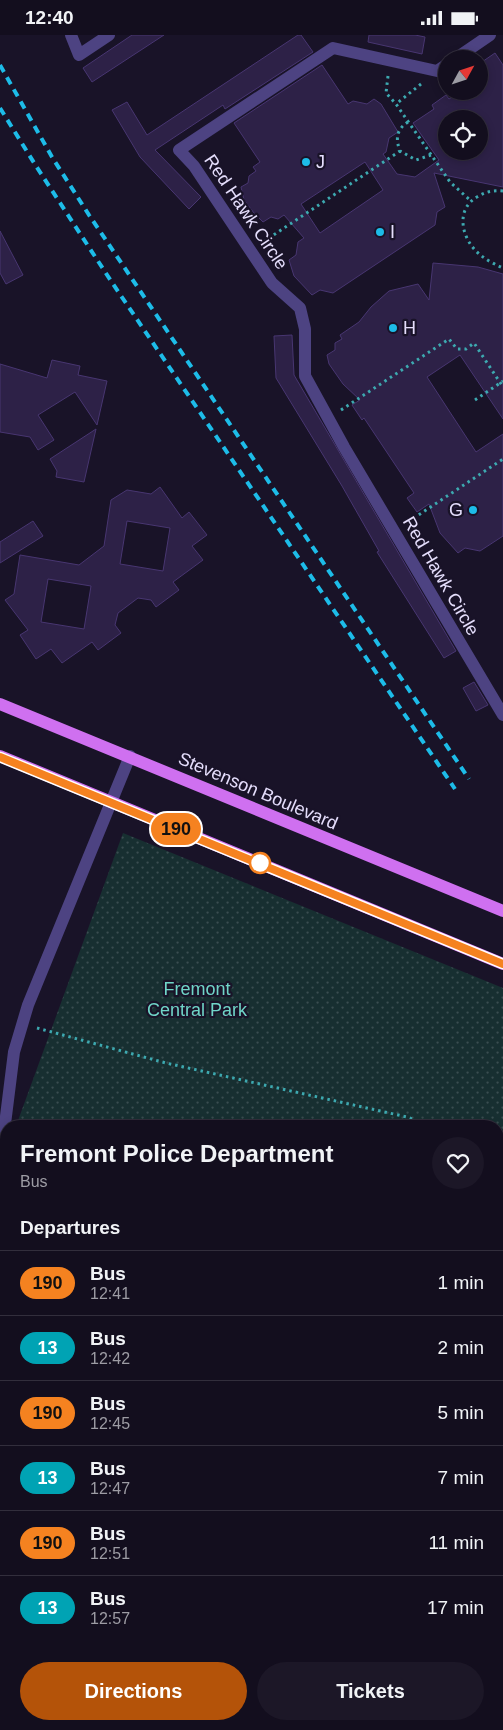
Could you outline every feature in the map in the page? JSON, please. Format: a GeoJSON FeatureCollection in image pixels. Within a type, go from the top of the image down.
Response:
{"type":"FeatureCollection","features":[{"type":"Feature","properties":{"kind":"main road","name":"Stevenson Boulevard"},"geometry":{"type":"LineString","coordinates":[[0,704],[503,911]]}},
{"type":"Feature","properties":{"kind":"main road"},"geometry":{"type":"LineString","coordinates":[[0,757],[111,801],[503,964]]}},
{"type":"Feature","properties":{"kind":"street"},"geometry":{"type":"LineString","coordinates":[[71,35],[78,55],[109,35]]}},
{"type":"Feature","properties":{"kind":"street"},"geometry":{"type":"LineString","coordinates":[[468,50],[490,35]]}},
{"type":"Feature","properties":{"kind":"street","name":"Red Hawk Circle"},"geometry":{"type":"LineString","coordinates":[[438,67],[392,61],[332,48],[179,150],[194,166],[272,283],[300,308],[305,329],[306,376],[394,531],[503,715]]}},
{"type":"Feature","properties":{"kind":"street"},"geometry":{"type":"LineString","coordinates":[[6,1120],[14,1052],[22,1023],[59,924],[130,756]]}},
{"type":"Feature","properties":{"kind":"path"},"geometry":{"type":"LineString","coordinates":[[392,61],[386,93],[396,104],[450,182],[471,201]]}},
{"type":"Feature","properties":{"kind":"path"},"geometry":{"type":"LineString","coordinates":[[396,104],[438,71]]}},
{"type":"Feature","properties":{"kind":"path"},"geometry":{"type":"LineString","coordinates":[[408,122],[400,129],[397,136],[400,151],[416,160],[431,155]]}},
{"type":"Feature","properties":{"kind":"path"},"geometry":{"type":"LineString","coordinates":[[250,250],[400,151]]}},
{"type":"Feature","properties":{"kind":"path"},"geometry":{"type":"LineString","coordinates":[[503,191],[483,193],[471,201],[463,217],[467,238],[484,257],[503,268]]}},
{"type":"Feature","properties":{"kind":"path"},"geometry":{"type":"LineString","coordinates":[[329,419],[449,339],[457,349],[466,349],[474,343],[502,384],[475,399]]}},
{"type":"Feature","properties":{"kind":"path"},"geometry":{"type":"LineString","coordinates":[[394,531],[503,459]]}},
{"type":"Feature","properties":{"kind":"path"},"geometry":{"type":"LineString","coordinates":[[22,1023],[166,1063],[415,1120]]}},
{"type":"Feature","properties":{"kind":"green space","name":"Fremont Central Park"},"geometry":{"type":"Polygon","coordinates":[[[123,833],[503,988],[503,1120],[18,1120],[123,833]]]}},
{"type":"Feature","properties":{"kind":"building"},"geometry":{"type":"Polygon","coordinates":[[[132,35],[164,35],[92,82],[83,68],[132,35]]]}},
{"type":"Feature","properties":{"kind":"building"},"geometry":{"type":"Polygon","coordinates":[[[298,35],[301,35],[313,52],[225,109],[223,105],[155,150],[201,197],[189,209],[140,157],[112,110],[127,102],[147,135],[298,35]]]}},
{"type":"Feature","properties":{"kind":"building"},"geometry":{"type":"Polygon","coordinates":[[[369,35],[415,35],[425,37],[422,54],[368,42],[369,35]]]}},
{"type":"Feature","properties":{"kind":"building"},"geometry":{"type":"Polygon","coordinates":[[[495,53],[503,65],[503,187],[434,173],[445,207],[437,212],[435,225],[333,293],[320,290],[312,295],[294,276],[289,260],[296,255],[298,242],[304,238],[284,215],[278,219],[271,217],[263,222],[244,200],[241,187],[248,183],[249,176],[256,171],[253,167],[260,162],[234,123],[322,65],[348,104],[353,101],[367,104],[374,99],[381,104],[398,132],[389,138],[386,152],[383,154],[397,174],[415,177],[439,160],[488,160],[488,110],[438,110],[438,159],[413,123],[434,109],[432,105],[439,100],[488,100],[488,58],[495,53]],[[365,162],[301,204],[320,233],[383,190],[365,162]]]}},
{"type":"Feature","properties":{"kind":"building"},"geometry":{"type":"Polygon","coordinates":[[[0,231],[23,275],[6,284],[0,273],[0,231]]]}},
{"type":"Feature","properties":{"kind":"building"},"geometry":{"type":"Polygon","coordinates":[[[433,263],[478,267],[503,274],[503,419],[460,355],[427,377],[476,452],[503,434],[503,536],[480,551],[465,548],[458,553],[440,533],[429,504],[417,512],[407,498],[414,493],[364,418],[362,420],[352,405],[360,400],[343,384],[329,364],[327,355],[335,350],[335,343],[342,339],[340,335],[359,322],[371,307],[389,291],[418,284],[429,300],[433,263]]]}},
{"type":"Feature","properties":{"kind":"building"},"geometry":{"type":"Polygon","coordinates":[[[292,335],[294,375],[456,651],[444,658],[377,552],[379,551],[342,486],[276,378],[274,336],[292,335]]]}},
{"type":"Feature","properties":{"kind":"building"},"geometry":{"type":"Polygon","coordinates":[[[52,360],[80,366],[78,375],[107,381],[97,425],[75,392],[38,415],[54,440],[38,450],[30,437],[0,432],[0,364],[47,378],[52,360]]]}},
{"type":"Feature","properties":{"kind":"building"},"geometry":{"type":"Polygon","coordinates":[[[96,429],[84,482],[56,477],[57,471],[50,459],[96,429]]]}},
{"type":"Feature","properties":{"kind":"building"},"geometry":{"type":"Polygon","coordinates":[[[160,487],[182,518],[189,512],[207,535],[192,546],[203,560],[173,582],[179,590],[156,607],[151,600],[138,598],[118,613],[115,625],[121,633],[98,650],[92,642],[62,663],[51,649],[36,659],[20,635],[28,630],[5,600],[14,594],[20,555],[79,565],[104,546],[111,500],[127,490],[151,494],[160,487]],[[127,521],[120,564],[163,571],[170,528],[127,521]],[[48,579],[41,622],[84,629],[91,586],[48,579]]]}},
{"type":"Feature","properties":{"kind":"building"},"geometry":{"type":"Polygon","coordinates":[[[33,521],[43,536],[0,563],[0,542],[33,521]]]}},
{"type":"Feature","properties":{"kind":"building"},"geometry":{"type":"Polygon","coordinates":[[[474,682],[488,705],[476,711],[463,688],[474,682]]]}},
{"type":"Feature","properties":{"kind":"railway"},"geometry":{"type":"LineString","coordinates":[[0,65],[52,157],[89,215],[469,779]]}},
{"type":"Feature","properties":{"kind":"railway"},"geometry":{"type":"LineString","coordinates":[[0,108],[111,281],[455,789]]}},
{"type":"Feature","properties":{"kind":"bus line","name":"190"},"geometry":{"type":"LineString","coordinates":[[0,757],[111,801],[503,964]]}},
{"type":"Feature","properties":{"kind":"place","name":"J"},"geometry":{"type":"Point","coordinates":[306,162]}},
{"type":"Feature","properties":{"kind":"place","name":"I"},"geometry":{"type":"Point","coordinates":[380,232]}},
{"type":"Feature","properties":{"kind":"place","name":"H"},"geometry":{"type":"Point","coordinates":[393,328]}},
{"type":"Feature","properties":{"kind":"place","name":"G"},"geometry":{"type":"Point","coordinates":[473,510]}}]}
